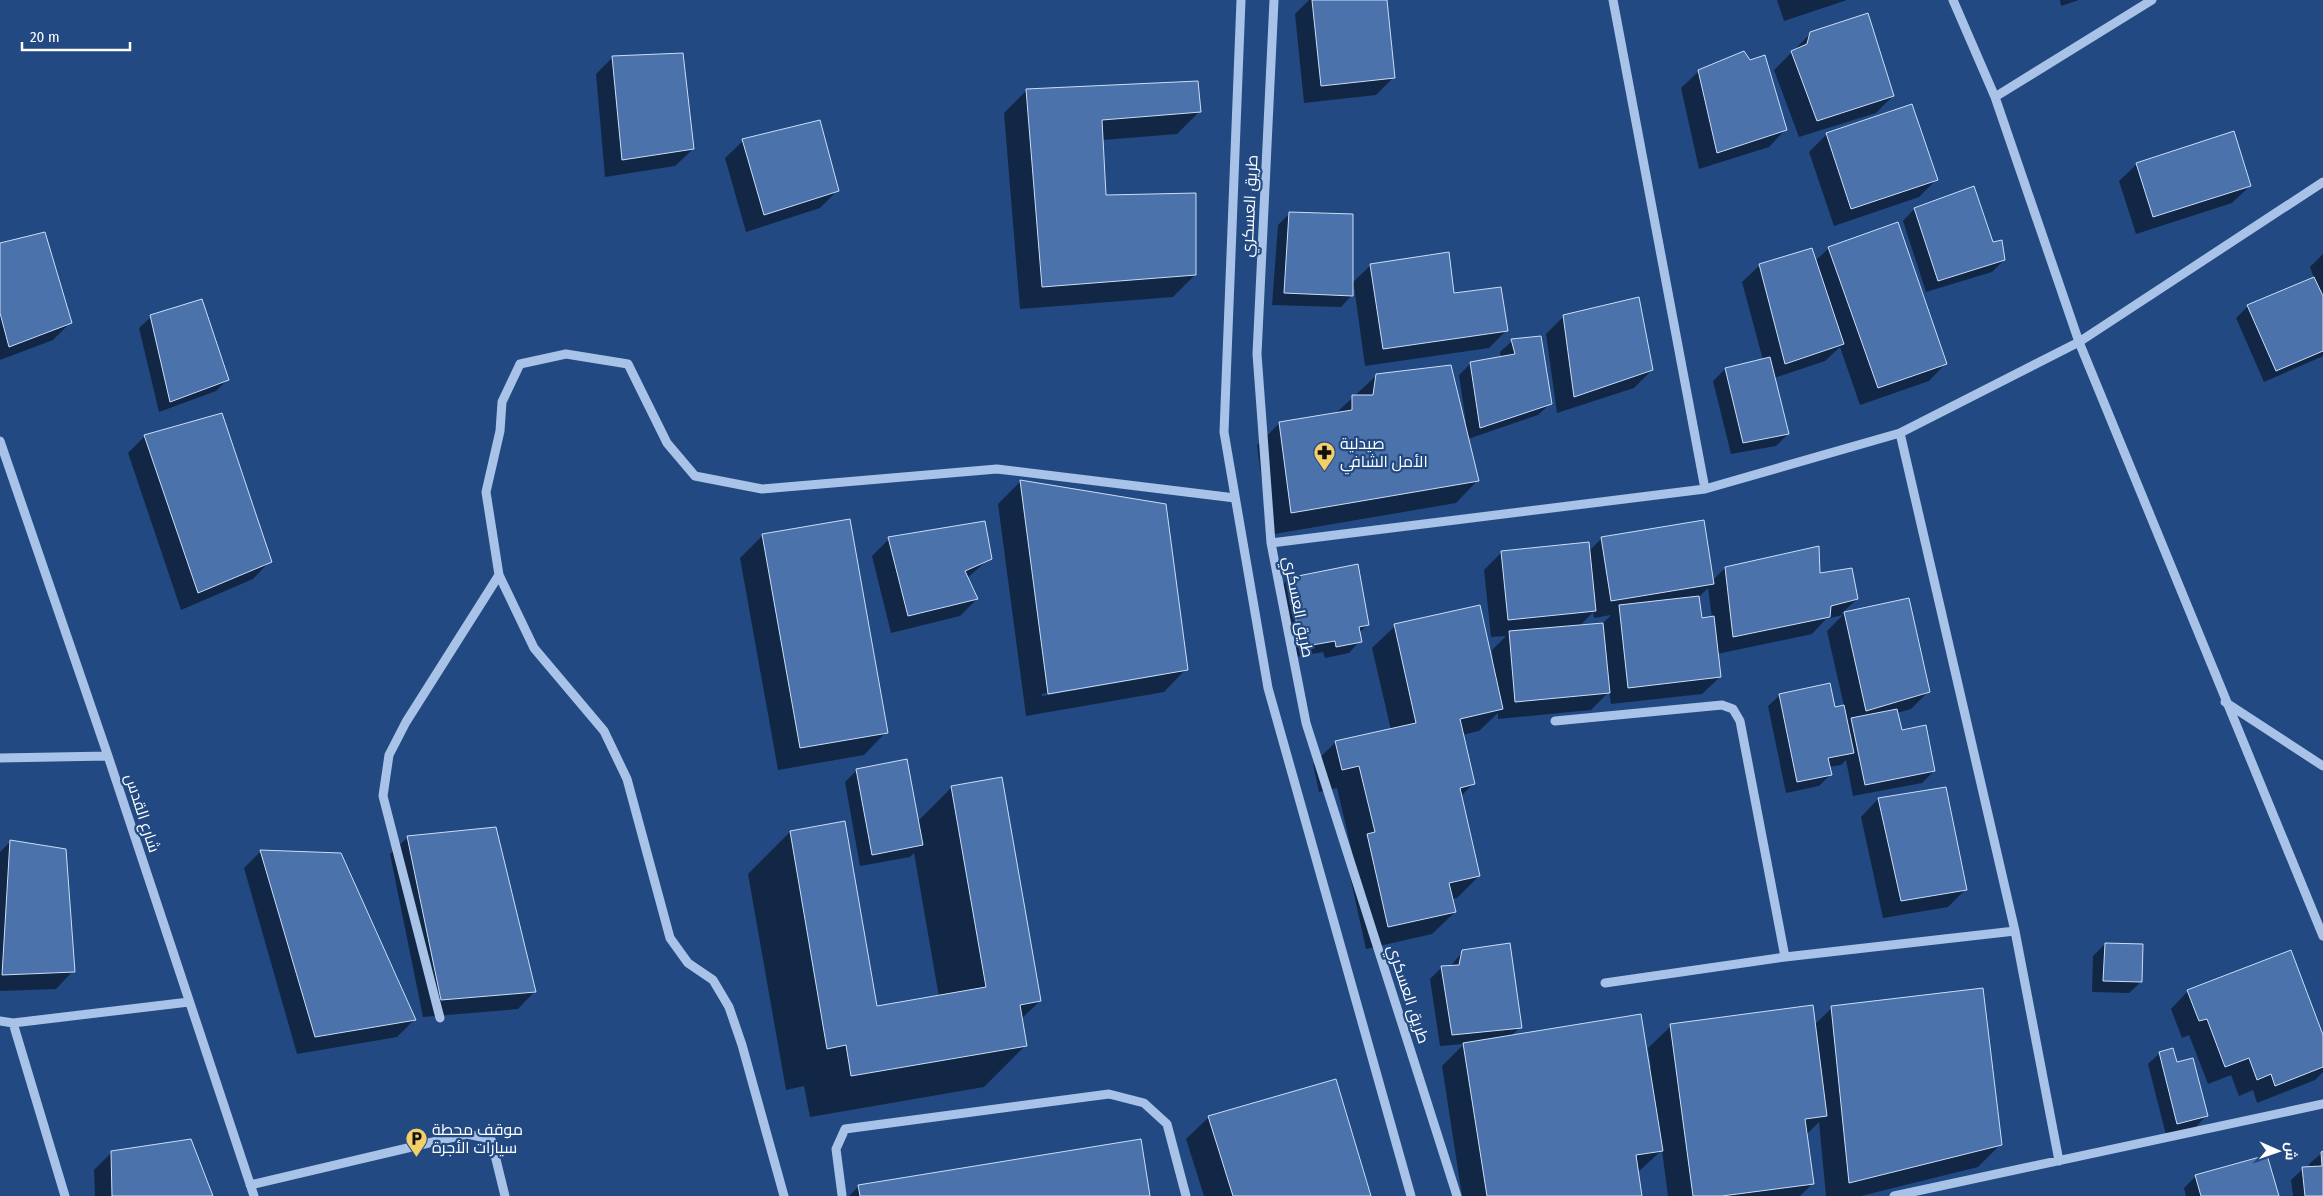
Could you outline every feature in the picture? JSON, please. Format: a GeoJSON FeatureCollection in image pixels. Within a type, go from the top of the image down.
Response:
{"type":"FeatureCollection","features":[{"type":"Feature","properties":{"kind":"street","name":"طريق العسكري"},"geometry":{"type":"LineString","coordinates":[[1241,0],[1224,432],[1268,688],[1411,1196]]}},
{"type":"Feature","properties":{"kind":"street","name":"طريق العسكري"},"geometry":{"type":"LineString","coordinates":[[1274,0],[1257,354],[1271,543],[1306,723],[1458,1196]]}},
{"type":"Feature","properties":{"kind":"street"},"geometry":{"type":"LineString","coordinates":[[1613,0],[1705,489]]}},
{"type":"Feature","properties":{"kind":"street"},"geometry":{"type":"LineString","coordinates":[[1953,0],[1995,97],[2079,342],[2225,702],[2323,936]]}},
{"type":"Feature","properties":{"kind":"street"},"geometry":{"type":"LineString","coordinates":[[1995,97],[2152,0]]}},
{"type":"Feature","properties":{"kind":"street"},"geometry":{"type":"LineString","coordinates":[[1271,543],[1705,489],[1900,433],[2079,342],[2323,182]]}},
{"type":"Feature","properties":{"kind":"street"},"geometry":{"type":"LineString","coordinates":[[784,1196],[742,1045],[729,1007],[713,980],[688,963],[670,938],[627,779],[604,731],[534,648],[499,575],[486,492],[500,431],[502,402],[520,364],[566,354],[628,364],[667,443],[695,476],[762,489],[997,468],[1235,498]]}},
{"type":"Feature","properties":{"kind":"street"},"geometry":{"type":"LineString","coordinates":[[1900,433],[2015,931],[2059,1161]]}},
{"type":"Feature","properties":{"kind":"street","name":"شارع القدس"},"geometry":{"type":"LineString","coordinates":[[0,441],[108,756],[254,1196]]}},
{"type":"Feature","properties":{"kind":"street"},"geometry":{"type":"LineString","coordinates":[[440,1018],[383,796],[388,755],[401,730],[499,575]]}},
{"type":"Feature","properties":{"kind":"street"},"geometry":{"type":"LineString","coordinates":[[2225,702],[2323,766]]}},
{"type":"Feature","properties":{"kind":"street"},"geometry":{"type":"LineString","coordinates":[[1555,721],[1722,705],[1733,709],[1740,721],[1785,957]]}},
{"type":"Feature","properties":{"kind":"street"},"geometry":{"type":"LineString","coordinates":[[0,758],[108,756]]}},
{"type":"Feature","properties":{"kind":"street"},"geometry":{"type":"LineString","coordinates":[[1605,983],[1785,957],[2015,931]]}},
{"type":"Feature","properties":{"kind":"street"},"geometry":{"type":"LineString","coordinates":[[0,1021],[13,1023],[189,1002]]}},
{"type":"Feature","properties":{"kind":"street"},"geometry":{"type":"LineString","coordinates":[[13,1023],[65,1196]]}},
{"type":"Feature","properties":{"kind":"street"},"geometry":{"type":"LineString","coordinates":[[839,1196],[836,1149],[845,1129],[1110,1094],[1144,1103],[1167,1124],[1186,1196]]}},
{"type":"Feature","properties":{"kind":"street"},"geometry":{"type":"LineString","coordinates":[[1894,1196],[2323,1104]]}},
{"type":"Feature","properties":{"kind":"street"},"geometry":{"type":"LineString","coordinates":[[250,1185],[467,1134],[492,1139],[506,1196]]}},
{"type":"Feature","properties":{"kind":"building"},"geometry":{"type":"Polygon","coordinates":[[[1312,0],[1387,0],[1395,78],[1321,86],[1312,0]]]}},
{"type":"Feature","properties":{"kind":"building"},"geometry":{"type":"Polygon","coordinates":[[[1868,13],[1894,96],[1817,121],[1791,51],[1807,44],[1810,32],[1868,13]]]}},
{"type":"Feature","properties":{"kind":"building"},"geometry":{"type":"Polygon","coordinates":[[[1744,51],[1750,60],[1765,55],[1787,130],[1717,153],[1698,70],[1744,51]]]}},
{"type":"Feature","properties":{"kind":"building"},"geometry":{"type":"Polygon","coordinates":[[[683,53],[694,149],[622,160],[612,56],[683,53]]]}},
{"type":"Feature","properties":{"kind":"building"},"geometry":{"type":"Polygon","coordinates":[[[1198,81],[1201,112],[1102,120],[1106,195],[1196,193],[1196,275],[1042,287],[1026,89],[1198,81]]]}},
{"type":"Feature","properties":{"kind":"building"},"geometry":{"type":"Polygon","coordinates":[[[1912,104],[1938,180],[1851,209],[1826,133],[1912,104]]]}},
{"type":"Feature","properties":{"kind":"building"},"geometry":{"type":"Polygon","coordinates":[[[820,120],[839,191],[764,215],[742,139],[820,120]]]}},
{"type":"Feature","properties":{"kind":"building"},"geometry":{"type":"Polygon","coordinates":[[[2234,131],[2251,186],[2153,217],[2136,163],[2234,131]]]}},
{"type":"Feature","properties":{"kind":"building"},"geometry":{"type":"Polygon","coordinates":[[[1974,186],[1993,242],[2002,240],[2005,260],[1938,281],[1914,208],[1974,186]]]}},
{"type":"Feature","properties":{"kind":"building"},"geometry":{"type":"Polygon","coordinates":[[[1289,212],[1353,214],[1353,296],[1284,293],[1289,212]]]}},
{"type":"Feature","properties":{"kind":"building"},"geometry":{"type":"Polygon","coordinates":[[[1898,222],[1947,364],[1878,388],[1828,247],[1898,222]]]}},
{"type":"Feature","properties":{"kind":"building"},"geometry":{"type":"Polygon","coordinates":[[[45,232],[72,323],[9,347],[0,313],[0,243],[45,232]]]}},
{"type":"Feature","properties":{"kind":"building"},"geometry":{"type":"Polygon","coordinates":[[[1812,248],[1844,344],[1785,364],[1759,264],[1812,248]]]}},
{"type":"Feature","properties":{"kind":"building"},"geometry":{"type":"Polygon","coordinates":[[[1449,252],[1454,293],[1501,287],[1508,331],[1383,349],[1370,264],[1449,252]]]}},
{"type":"Feature","properties":{"kind":"building"},"geometry":{"type":"Polygon","coordinates":[[[2314,277],[2323,296],[2323,351],[2276,371],[2247,305],[2314,277]]]}},
{"type":"Feature","properties":{"kind":"building"},"geometry":{"type":"Polygon","coordinates":[[[1639,297],[1653,370],[1574,397],[1563,315],[1639,297]]]}},
{"type":"Feature","properties":{"kind":"building"},"geometry":{"type":"Polygon","coordinates":[[[202,299],[229,380],[170,402],[150,315],[202,299]]]}},
{"type":"Feature","properties":{"kind":"building"},"geometry":{"type":"Polygon","coordinates":[[[1541,336],[1552,404],[1480,428],[1470,362],[1515,354],[1511,339],[1541,336]]]}},
{"type":"Feature","properties":{"kind":"building"},"geometry":{"type":"Polygon","coordinates":[[[1770,357],[1789,434],[1743,443],[1725,368],[1770,357]]]}},
{"type":"Feature","properties":{"kind":"building"},"geometry":{"type":"Polygon","coordinates":[[[1451,365],[1479,481],[1291,513],[1279,422],[1352,410],[1352,395],[1373,395],[1376,374],[1451,365]]]}},
{"type":"Feature","properties":{"kind":"building"},"geometry":{"type":"Polygon","coordinates":[[[222,413],[272,562],[198,593],[144,435],[222,413]]]}},
{"type":"Feature","properties":{"kind":"building"},"geometry":{"type":"Polygon","coordinates":[[[1020,480],[1166,504],[1188,670],[1048,694],[1020,480]]]}},
{"type":"Feature","properties":{"kind":"building"},"geometry":{"type":"Polygon","coordinates":[[[850,519],[888,733],[800,748],[762,534],[850,519]]]}},
{"type":"Feature","properties":{"kind":"building"},"geometry":{"type":"Polygon","coordinates":[[[1704,520],[1714,584],[1611,601],[1601,537],[1704,520]]]}},
{"type":"Feature","properties":{"kind":"building"},"geometry":{"type":"Polygon","coordinates":[[[985,521],[992,559],[965,571],[978,599],[908,616],[888,537],[985,521]]]}},
{"type":"Feature","properties":{"kind":"building"},"geometry":{"type":"Polygon","coordinates":[[[1589,542],[1596,611],[1508,620],[1501,551],[1589,542]]]}},
{"type":"Feature","properties":{"kind":"building"},"geometry":{"type":"Polygon","coordinates":[[[1819,546],[1820,573],[1852,568],[1858,599],[1831,606],[1830,617],[1733,637],[1725,567],[1819,546]]]}},
{"type":"Feature","properties":{"kind":"building"},"geometry":{"type":"Polygon","coordinates":[[[1358,564],[1369,625],[1359,627],[1362,642],[1336,647],[1335,641],[1301,647],[1288,578],[1358,564]]]}},
{"type":"Feature","properties":{"kind":"building"},"geometry":{"type":"Polygon","coordinates":[[[1699,596],[1702,618],[1714,616],[1721,677],[1628,688],[1619,605],[1699,596]]]}},
{"type":"Feature","properties":{"kind":"building"},"geometry":{"type":"Polygon","coordinates":[[[1909,598],[1930,692],[1866,711],[1844,612],[1909,598]]]}},
{"type":"Feature","properties":{"kind":"building"},"geometry":{"type":"Polygon","coordinates":[[[1480,605],[1503,709],[1460,719],[1475,784],[1460,788],[1480,876],[1449,883],[1456,912],[1388,927],[1367,834],[1375,832],[1359,766],[1342,770],[1335,741],[1416,723],[1394,624],[1480,605]]]}},
{"type":"Feature","properties":{"kind":"building"},"geometry":{"type":"Polygon","coordinates":[[[1603,623],[1610,693],[1515,702],[1509,631],[1603,623]]]}},
{"type":"Feature","properties":{"kind":"building"},"geometry":{"type":"Polygon","coordinates":[[[1830,683],[1835,707],[1844,705],[1854,753],[1828,758],[1832,775],[1797,782],[1779,694],[1830,683]]]}},
{"type":"Feature","properties":{"kind":"building"},"geometry":{"type":"Polygon","coordinates":[[[1897,709],[1902,730],[1926,725],[1935,771],[1865,785],[1851,718],[1897,709]]]}},
{"type":"Feature","properties":{"kind":"building"},"geometry":{"type":"Polygon","coordinates":[[[907,759],[923,845],[872,855],[856,769],[907,759]]]}},
{"type":"Feature","properties":{"kind":"building"},"geometry":{"type":"Polygon","coordinates":[[[1002,777],[1041,1001],[1020,1005],[1027,1046],[851,1076],[846,1045],[827,1049],[790,831],[845,821],[877,1006],[986,987],[951,786],[1002,777]]]}},
{"type":"Feature","properties":{"kind":"building"},"geometry":{"type":"Polygon","coordinates":[[[1946,787],[1967,890],[1901,901],[1878,798],[1946,787]]]}},
{"type":"Feature","properties":{"kind":"building"},"geometry":{"type":"Polygon","coordinates":[[[496,827],[536,992],[441,1000],[407,836],[496,827]]]}},
{"type":"Feature","properties":{"kind":"building"},"geometry":{"type":"Polygon","coordinates":[[[10,840],[66,849],[75,972],[2,975],[10,840]]]}},
{"type":"Feature","properties":{"kind":"building"},"geometry":{"type":"Polygon","coordinates":[[[260,850],[341,853],[416,1020],[315,1037],[260,850]]]}},
{"type":"Feature","properties":{"kind":"building"},"geometry":{"type":"Polygon","coordinates":[[[1510,943],[1522,1028],[1452,1035],[1441,966],[1459,965],[1462,950],[1510,943]]]}},
{"type":"Feature","properties":{"kind":"building"},"geometry":{"type":"Polygon","coordinates":[[[2105,943],[2143,944],[2142,982],[2103,981],[2105,943]]]}},
{"type":"Feature","properties":{"kind":"building"},"geometry":{"type":"Polygon","coordinates":[[[2291,950],[2323,1035],[2323,1067],[2275,1086],[2271,1074],[2257,1080],[2249,1058],[2225,1067],[2207,1019],[2199,1021],[2187,990],[2291,950]]]}},
{"type":"Feature","properties":{"kind":"building"},"geometry":{"type":"Polygon","coordinates":[[[1983,988],[2002,1145],[1849,1183],[1831,1006],[1983,988]]]}},
{"type":"Feature","properties":{"kind":"building"},"geometry":{"type":"Polygon","coordinates":[[[1813,1005],[1827,1116],[1805,1119],[1814,1184],[1722,1196],[1693,1196],[1670,1024],[1813,1005]]]}},
{"type":"Feature","properties":{"kind":"building"},"geometry":{"type":"Polygon","coordinates":[[[1641,1014],[1663,1151],[1636,1155],[1642,1196],[1487,1196],[1463,1043],[1641,1014]]]}},
{"type":"Feature","properties":{"kind":"building"},"geometry":{"type":"Polygon","coordinates":[[[2173,1048],[2177,1062],[2193,1058],[2208,1116],[2177,1124],[2159,1052],[2173,1048]]]}},
{"type":"Feature","properties":{"kind":"building"},"geometry":{"type":"Polygon","coordinates":[[[1336,1079],[1371,1196],[1233,1196],[1208,1116],[1336,1079]]]}},
{"type":"Feature","properties":{"kind":"building"},"geometry":{"type":"Polygon","coordinates":[[[191,1139],[213,1196],[112,1196],[111,1151],[191,1139]]]}},
{"type":"Feature","properties":{"kind":"building"},"geometry":{"type":"Polygon","coordinates":[[[1141,1139],[1150,1196],[860,1196],[858,1185],[1141,1139]]]}},
{"type":"Feature","properties":{"kind":"building"},"geometry":{"type":"Polygon","coordinates":[[[2323,1151],[2323,1196],[2305,1196],[2302,1167],[2322,1166],[2321,1152],[2323,1151]]]}},
{"type":"Feature","properties":{"kind":"building"},"geometry":{"type":"Polygon","coordinates":[[[2267,1155],[2279,1196],[2201,1196],[2195,1175],[2267,1155]]]}},
{"type":"Feature","properties":{"kind":"place","name":"صيدلية الأمل الشافي"},"geometry":{"type":"Point","coordinates":[1324,471]}},
{"type":"Feature","properties":{"kind":"place","name":"موقف محطة سيارات الأجرة"},"geometry":{"type":"Point","coordinates":[416,1157]}}]}
